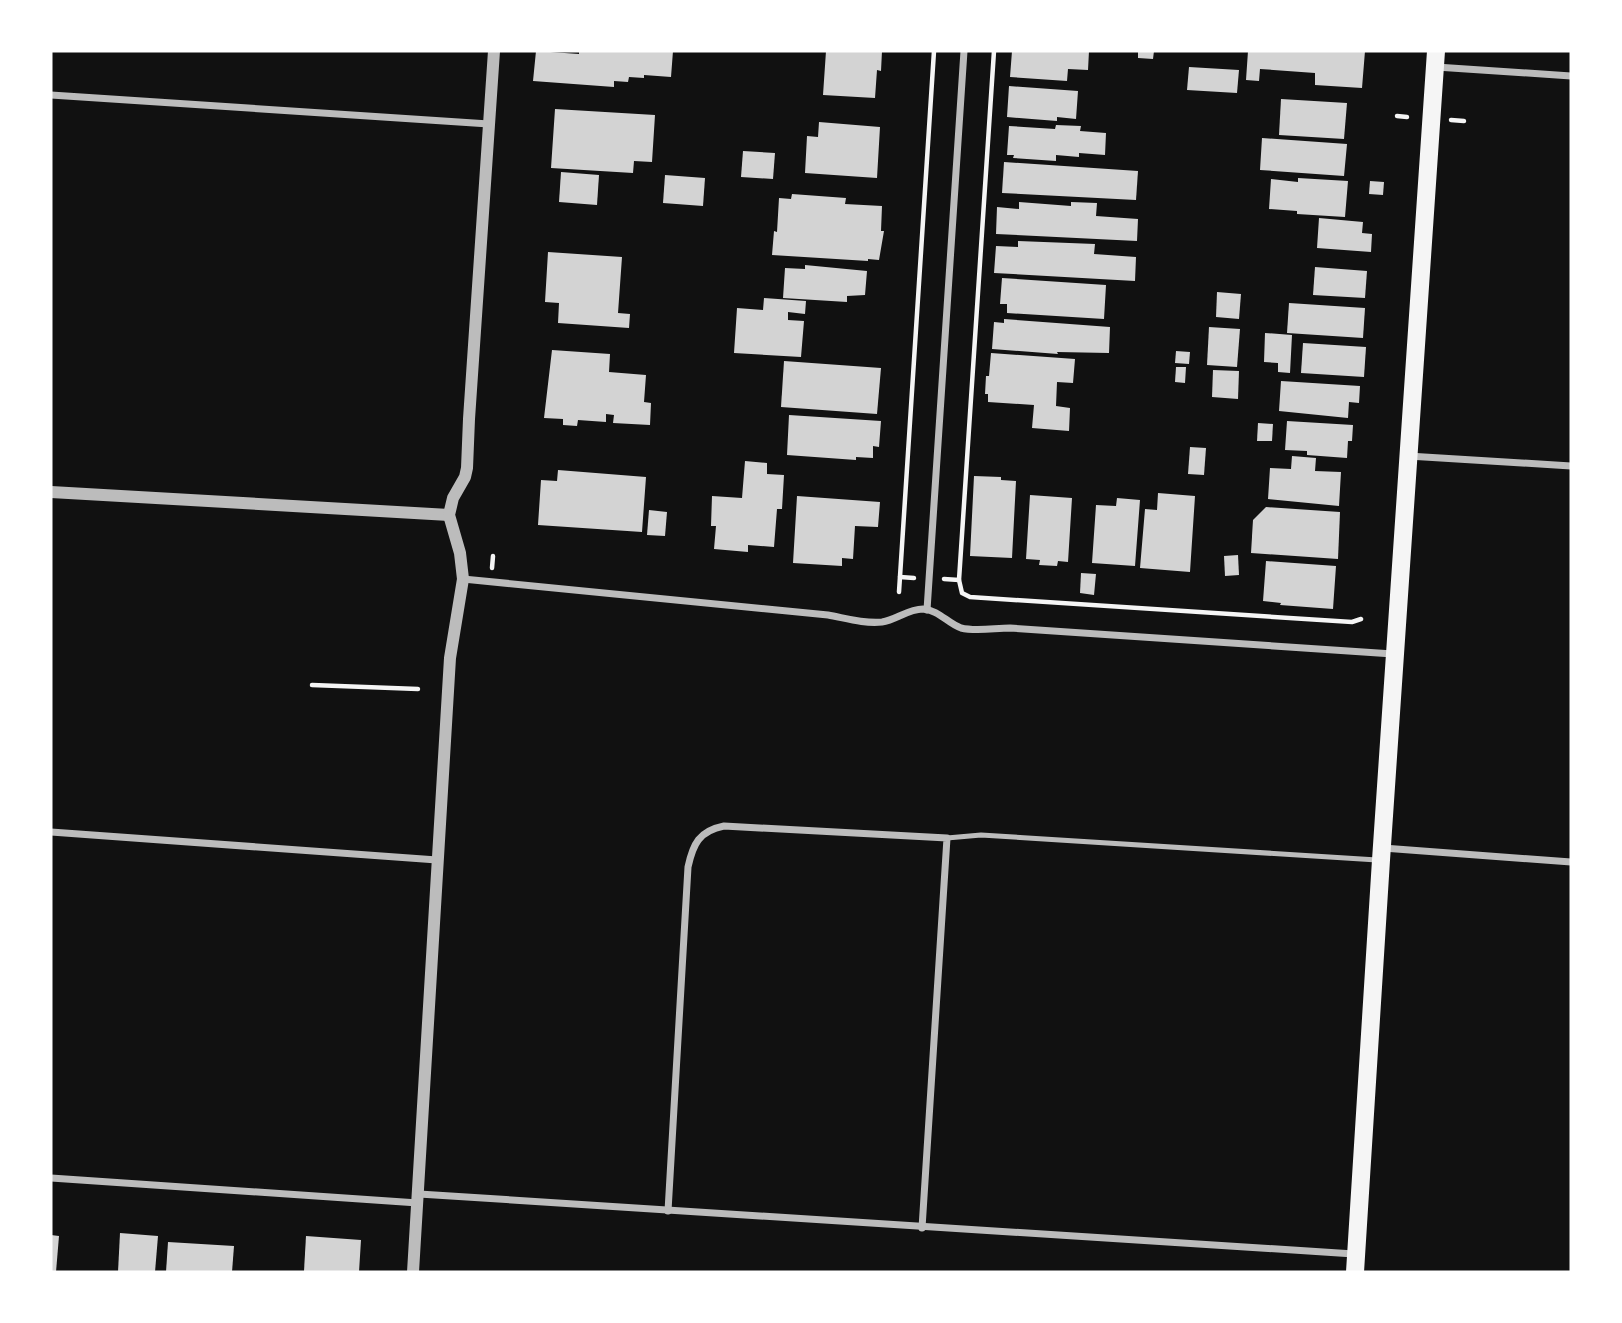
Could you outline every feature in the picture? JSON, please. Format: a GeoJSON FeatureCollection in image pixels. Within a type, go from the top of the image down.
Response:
{"type":"FeatureCollection","features":[{"type":"Feature","properties":{"kind":"main road"},"geometry":{"type":"LineString","coordinates":[[1355,1272],[1436,59]]}},
{"type":"Feature","properties":{"kind":"street"},"geometry":{"type":"LineString","coordinates":[[413,1272],[450,658],[463,579],[460,553],[449,515],[453,498],[465,477],[469,458],[469,419],[494,51]]}},
{"type":"Feature","properties":{"kind":"street"},"geometry":{"type":"LineString","coordinates":[[927,610],[964,51]]}},
{"type":"Feature","properties":{"kind":"street"},"geometry":{"type":"LineString","coordinates":[[1436,59],[1571,76]]}},
{"type":"Feature","properties":{"kind":"street"},"geometry":{"type":"LineString","coordinates":[[51,94],[489,124]]}},
{"type":"Feature","properties":{"kind":"street"},"geometry":{"type":"LineString","coordinates":[[1408,456],[1571,466]]}},
{"type":"Feature","properties":{"kind":"street"},"geometry":{"type":"LineString","coordinates":[[51,492],[449,515]]}},
{"type":"Feature","properties":{"kind":"street"},"geometry":{"type":"LineString","coordinates":[[463,579],[828,615],[866,622],[880,622],[911,611],[927,610],[934,611],[961,628],[970,629],[1010,628],[1395,654]]}},
{"type":"Feature","properties":{"kind":"street"},"geometry":{"type":"LineString","coordinates":[[668,1211],[688,867],[692,846],[703,834],[724,826],[947,838],[922,1228]]}},
{"type":"Feature","properties":{"kind":"street"},"geometry":{"type":"LineString","coordinates":[[51,832],[437,860]]}},
{"type":"Feature","properties":{"kind":"street"},"geometry":{"type":"LineString","coordinates":[[1381,854],[1571,862]]}},
{"type":"Feature","properties":{"kind":"street"},"geometry":{"type":"LineString","coordinates":[[51,1178],[668,1211],[1357,1254]]}},
{"type":"Feature","properties":{"kind":"lane"},"geometry":{"type":"LineString","coordinates":[[947,838],[981,835],[1381,854]]}},
{"type":"Feature","properties":{"kind":"path"},"geometry":{"type":"LineString","coordinates":[[899,592],[934,51]]}},
{"type":"Feature","properties":{"kind":"path"},"geometry":{"type":"LineString","coordinates":[[995,51],[959,580],[962,593],[971,597],[1352,622],[1361,619]]}},
{"type":"Feature","properties":{"kind":"path"},"geometry":{"type":"LineString","coordinates":[[1397,116],[1407,117]]}},
{"type":"Feature","properties":{"kind":"path"},"geometry":{"type":"LineString","coordinates":[[1450,120],[1464,121]]}},
{"type":"Feature","properties":{"kind":"path"},"geometry":{"type":"LineString","coordinates":[[900,577],[909,578]]}},
{"type":"Feature","properties":{"kind":"path"},"geometry":{"type":"LineString","coordinates":[[948,579],[959,580]]}},
{"type":"Feature","properties":{"kind":"path"},"geometry":{"type":"LineString","coordinates":[[312,685],[418,690]]}},
{"type":"Feature","properties":{"kind":"building"},"geometry":{"type":"Polygon","coordinates":[[[536,51],[579,54],[579,51],[673,51],[671,77],[629,77],[628,82],[614,81],[614,87],[533,81],[536,51]]]}},
{"type":"Feature","properties":{"kind":"building"},"geometry":{"type":"Polygon","coordinates":[[[826,51],[882,51],[881,71],[877,70],[875,98],[823,95],[826,51]]]}},
{"type":"Feature","properties":{"kind":"building"},"geometry":{"type":"Polygon","coordinates":[[[1012,51],[1089,51],[1088,70],[1068,69],[1067,81],[1010,77],[1012,51]]]}},
{"type":"Feature","properties":{"kind":"building"},"geometry":{"type":"Polygon","coordinates":[[[1138,51],[1154,51],[1153,59],[1138,58],[1138,51]]]}},
{"type":"Feature","properties":{"kind":"building"},"geometry":{"type":"Polygon","coordinates":[[[1248,51],[1365,51],[1362,88],[1315,85],[1315,73],[1260,69],[1259,81],[1246,80],[1248,51]]]}},
{"type":"Feature","properties":{"kind":"building"},"geometry":{"type":"Polygon","coordinates":[[[1189,67],[1239,70],[1237,93],[1187,90],[1189,67]]]}},
{"type":"Feature","properties":{"kind":"building"},"geometry":{"type":"Polygon","coordinates":[[[1009,86],[1078,91],[1076,119],[1057,117],[1057,121],[1007,117],[1009,86]]]}},
{"type":"Feature","properties":{"kind":"building"},"geometry":{"type":"Polygon","coordinates":[[[1281,99],[1347,103],[1344,139],[1279,135],[1281,99]]]}},
{"type":"Feature","properties":{"kind":"building"},"geometry":{"type":"Polygon","coordinates":[[[555,109],[655,115],[652,162],[634,161],[633,173],[551,168],[555,109]]]}},
{"type":"Feature","properties":{"kind":"building"},"geometry":{"type":"Polygon","coordinates":[[[819,122],[880,127],[877,178],[805,173],[807,136],[818,137],[819,122]]]}},
{"type":"Feature","properties":{"kind":"building"},"geometry":{"type":"Polygon","coordinates":[[[1056,125],[1081,126],[1080,131],[1106,133],[1105,155],[1056,155],[1056,161],[1013,158],[1014,155],[1007,155],[1009,126],[1055,129],[1056,125]]]}},
{"type":"Feature","properties":{"kind":"building"},"geometry":{"type":"Polygon","coordinates":[[[1262,138],[1347,144],[1344,176],[1260,170],[1262,138]]]}},
{"type":"Feature","properties":{"kind":"building"},"geometry":{"type":"Polygon","coordinates":[[[743,151],[775,153],[773,179],[741,177],[743,151]]]}},
{"type":"Feature","properties":{"kind":"building"},"geometry":{"type":"Polygon","coordinates":[[[1004,162],[1138,171],[1136,200],[1002,193],[1004,162]]]}},
{"type":"Feature","properties":{"kind":"building"},"geometry":{"type":"Polygon","coordinates":[[[561,172],[599,175],[597,205],[559,202],[561,172]]]}},
{"type":"Feature","properties":{"kind":"building"},"geometry":{"type":"Polygon","coordinates":[[[665,175],[705,178],[703,206],[663,203],[665,175]]]}},
{"type":"Feature","properties":{"kind":"building"},"geometry":{"type":"Polygon","coordinates":[[[1298,178],[1348,181],[1345,217],[1269,209],[1271,179],[1298,182],[1298,178]]]}},
{"type":"Feature","properties":{"kind":"building"},"geometry":{"type":"Polygon","coordinates":[[[1370,181],[1384,182],[1383,195],[1369,194],[1370,181]]]}},
{"type":"Feature","properties":{"kind":"building"},"geometry":{"type":"Polygon","coordinates":[[[792,194],[846,198],[845,204],[882,206],[881,231],[884,231],[879,260],[772,255],[774,231],[777,232],[779,198],[791,199],[792,194]]]}},
{"type":"Feature","properties":{"kind":"building"},"geometry":{"type":"Polygon","coordinates":[[[1019,202],[1071,206],[1071,202],[1097,203],[1096,216],[1138,219],[1137,241],[996,234],[997,207],[1019,209],[1019,202]]]}},
{"type":"Feature","properties":{"kind":"building"},"geometry":{"type":"Polygon","coordinates":[[[1319,218],[1363,222],[1362,233],[1372,234],[1371,252],[1317,248],[1319,218]]]}},
{"type":"Feature","properties":{"kind":"building"},"geometry":{"type":"Polygon","coordinates":[[[1018,241],[1095,244],[1094,254],[1136,257],[1135,281],[994,273],[996,246],[1018,247],[1018,241]]]}},
{"type":"Feature","properties":{"kind":"building"},"geometry":{"type":"Polygon","coordinates":[[[548,252],[622,257],[618,313],[630,314],[629,328],[558,323],[559,303],[545,302],[548,252]]]}},
{"type":"Feature","properties":{"kind":"building"},"geometry":{"type":"Polygon","coordinates":[[[805,265],[867,271],[865,295],[847,296],[847,302],[783,298],[785,268],[805,269],[805,265]]]}},
{"type":"Feature","properties":{"kind":"building"},"geometry":{"type":"Polygon","coordinates":[[[1315,267],[1367,271],[1365,298],[1313,295],[1315,267]]]}},
{"type":"Feature","properties":{"kind":"building"},"geometry":{"type":"Polygon","coordinates":[[[1002,278],[1106,285],[1104,319],[1007,313],[1007,304],[1000,304],[1002,278]]]}},
{"type":"Feature","properties":{"kind":"building"},"geometry":{"type":"Polygon","coordinates":[[[1217,292],[1241,294],[1239,319],[1216,317],[1217,292]]]}},
{"type":"Feature","properties":{"kind":"building"},"geometry":{"type":"Polygon","coordinates":[[[764,298],[806,301],[805,314],[788,312],[788,320],[804,321],[801,357],[734,353],[737,308],[763,310],[764,298]]]}},
{"type":"Feature","properties":{"kind":"building"},"geometry":{"type":"Polygon","coordinates":[[[1289,303],[1365,308],[1363,338],[1287,333],[1289,303]]]}},
{"type":"Feature","properties":{"kind":"building"},"geometry":{"type":"Polygon","coordinates":[[[1004,319],[1110,327],[1109,353],[1057,352],[1058,354],[992,349],[994,322],[1004,323],[1004,319]]]}},
{"type":"Feature","properties":{"kind":"building"},"geometry":{"type":"Polygon","coordinates":[[[1209,327],[1240,329],[1237,367],[1207,365],[1209,327]]]}},
{"type":"Feature","properties":{"kind":"building"},"geometry":{"type":"Polygon","coordinates":[[[1265,333],[1292,335],[1290,373],[1278,372],[1278,363],[1264,362],[1265,333]]]}},
{"type":"Feature","properties":{"kind":"building"},"geometry":{"type":"Polygon","coordinates":[[[1303,343],[1366,347],[1364,377],[1301,373],[1303,343]]]}},
{"type":"Feature","properties":{"kind":"building"},"geometry":{"type":"Polygon","coordinates":[[[552,350],[610,354],[609,372],[646,375],[644,402],[651,403],[650,425],[613,423],[614,415],[606,414],[606,422],[578,420],[577,426],[563,425],[563,419],[544,418],[552,350]]]}},
{"type":"Feature","properties":{"kind":"building"},"geometry":{"type":"Polygon","coordinates":[[[1176,351],[1190,352],[1189,364],[1175,363],[1176,351]]]}},
{"type":"Feature","properties":{"kind":"building"},"geometry":{"type":"Polygon","coordinates":[[[991,353],[1075,359],[1073,383],[1057,382],[1056,406],[1070,408],[1069,431],[1032,428],[1034,405],[988,402],[988,394],[985,394],[986,376],[989,376],[991,353]]]}},
{"type":"Feature","properties":{"kind":"building"},"geometry":{"type":"Polygon","coordinates":[[[784,361],[881,368],[877,414],[781,407],[784,361]]]}},
{"type":"Feature","properties":{"kind":"building"},"geometry":{"type":"Polygon","coordinates":[[[1176,367],[1186,367],[1185,383],[1175,382],[1176,367]]]}},
{"type":"Feature","properties":{"kind":"building"},"geometry":{"type":"Polygon","coordinates":[[[1213,370],[1239,371],[1238,399],[1212,397],[1213,370]]]}},
{"type":"Feature","properties":{"kind":"building"},"geometry":{"type":"Polygon","coordinates":[[[1281,381],[1360,386],[1359,403],[1349,402],[1348,418],[1279,411],[1281,381]]]}},
{"type":"Feature","properties":{"kind":"building"},"geometry":{"type":"Polygon","coordinates":[[[789,415],[881,421],[879,447],[873,446],[873,458],[856,457],[856,460],[787,455],[789,415]]]}},
{"type":"Feature","properties":{"kind":"building"},"geometry":{"type":"Polygon","coordinates":[[[1287,421],[1353,425],[1347,458],[1307,455],[1307,451],[1285,450],[1287,421]]]}},
{"type":"Feature","properties":{"kind":"building"},"geometry":{"type":"Polygon","coordinates":[[[1258,423],[1273,424],[1272,441],[1257,441],[1258,423]]]}},
{"type":"Feature","properties":{"kind":"building"},"geometry":{"type":"Polygon","coordinates":[[[1190,447],[1206,448],[1204,475],[1188,474],[1190,447]]]}},
{"type":"Feature","properties":{"kind":"building"},"geometry":{"type":"Polygon","coordinates":[[[1292,456],[1316,458],[1315,471],[1341,472],[1339,506],[1268,499],[1270,468],[1291,469],[1292,456]]]}},
{"type":"Feature","properties":{"kind":"building"},"geometry":{"type":"Polygon","coordinates":[[[745,461],[767,463],[767,474],[784,475],[782,509],[777,509],[774,547],[748,545],[748,552],[714,549],[716,526],[711,526],[712,496],[742,498],[745,461]]]}},
{"type":"Feature","properties":{"kind":"building"},"geometry":{"type":"Polygon","coordinates":[[[558,470],[646,477],[642,532],[538,525],[541,480],[557,481],[558,470]]]}},
{"type":"Feature","properties":{"kind":"building"},"geometry":{"type":"Polygon","coordinates":[[[974,476],[1001,477],[1001,480],[1016,481],[1012,558],[970,556],[974,476]]]}},
{"type":"Feature","properties":{"kind":"building"},"geometry":{"type":"Polygon","coordinates":[[[1158,493],[1195,496],[1190,572],[1140,568],[1145,509],[1157,510],[1158,493]]]}},
{"type":"Feature","properties":{"kind":"building"},"geometry":{"type":"Polygon","coordinates":[[[1030,495],[1072,498],[1068,562],[1058,561],[1057,566],[1039,565],[1040,560],[1026,559],[1030,495]]]}},
{"type":"Feature","properties":{"kind":"building"},"geometry":{"type":"Polygon","coordinates":[[[797,496],[880,502],[878,527],[855,526],[853,559],[842,558],[842,566],[793,563],[797,496]]]}},
{"type":"Feature","properties":{"kind":"building"},"geometry":{"type":"Polygon","coordinates":[[[1117,498],[1140,500],[1135,566],[1092,563],[1096,505],[1116,506],[1117,498]]]}},
{"type":"Feature","properties":{"kind":"building"},"geometry":{"type":"Polygon","coordinates":[[[1266,507],[1340,512],[1338,559],[1251,553],[1253,520],[1266,507]]]}},
{"type":"Feature","properties":{"kind":"building"},"geometry":{"type":"Polygon","coordinates":[[[649,510],[667,512],[665,536],[647,535],[649,510]]]}},
{"type":"Feature","properties":{"kind":"building"},"geometry":{"type":"Polygon","coordinates":[[[1238,555],[1239,575],[1225,576],[1224,556],[1238,555]]]}},
{"type":"Feature","properties":{"kind":"building"},"geometry":{"type":"Polygon","coordinates":[[[1266,561],[1336,566],[1333,609],[1263,601],[1266,561]]]}},
{"type":"Feature","properties":{"kind":"building"},"geometry":{"type":"Polygon","coordinates":[[[1081,573],[1096,574],[1094,595],[1080,593],[1081,573]]]}},
{"type":"Feature","properties":{"kind":"building"},"geometry":{"type":"Polygon","coordinates":[[[120,1233],[158,1236],[155,1272],[118,1272],[120,1233]]]}},
{"type":"Feature","properties":{"kind":"building"},"geometry":{"type":"Polygon","coordinates":[[[51,1235],[59,1236],[56,1272],[51,1272],[51,1235]]]}},
{"type":"Feature","properties":{"kind":"building"},"geometry":{"type":"Polygon","coordinates":[[[306,1236],[361,1240],[359,1272],[304,1271],[306,1236]]]}},
{"type":"Feature","properties":{"kind":"building"},"geometry":{"type":"Polygon","coordinates":[[[168,1242],[234,1246],[232,1272],[166,1272],[168,1242]]]}}]}
